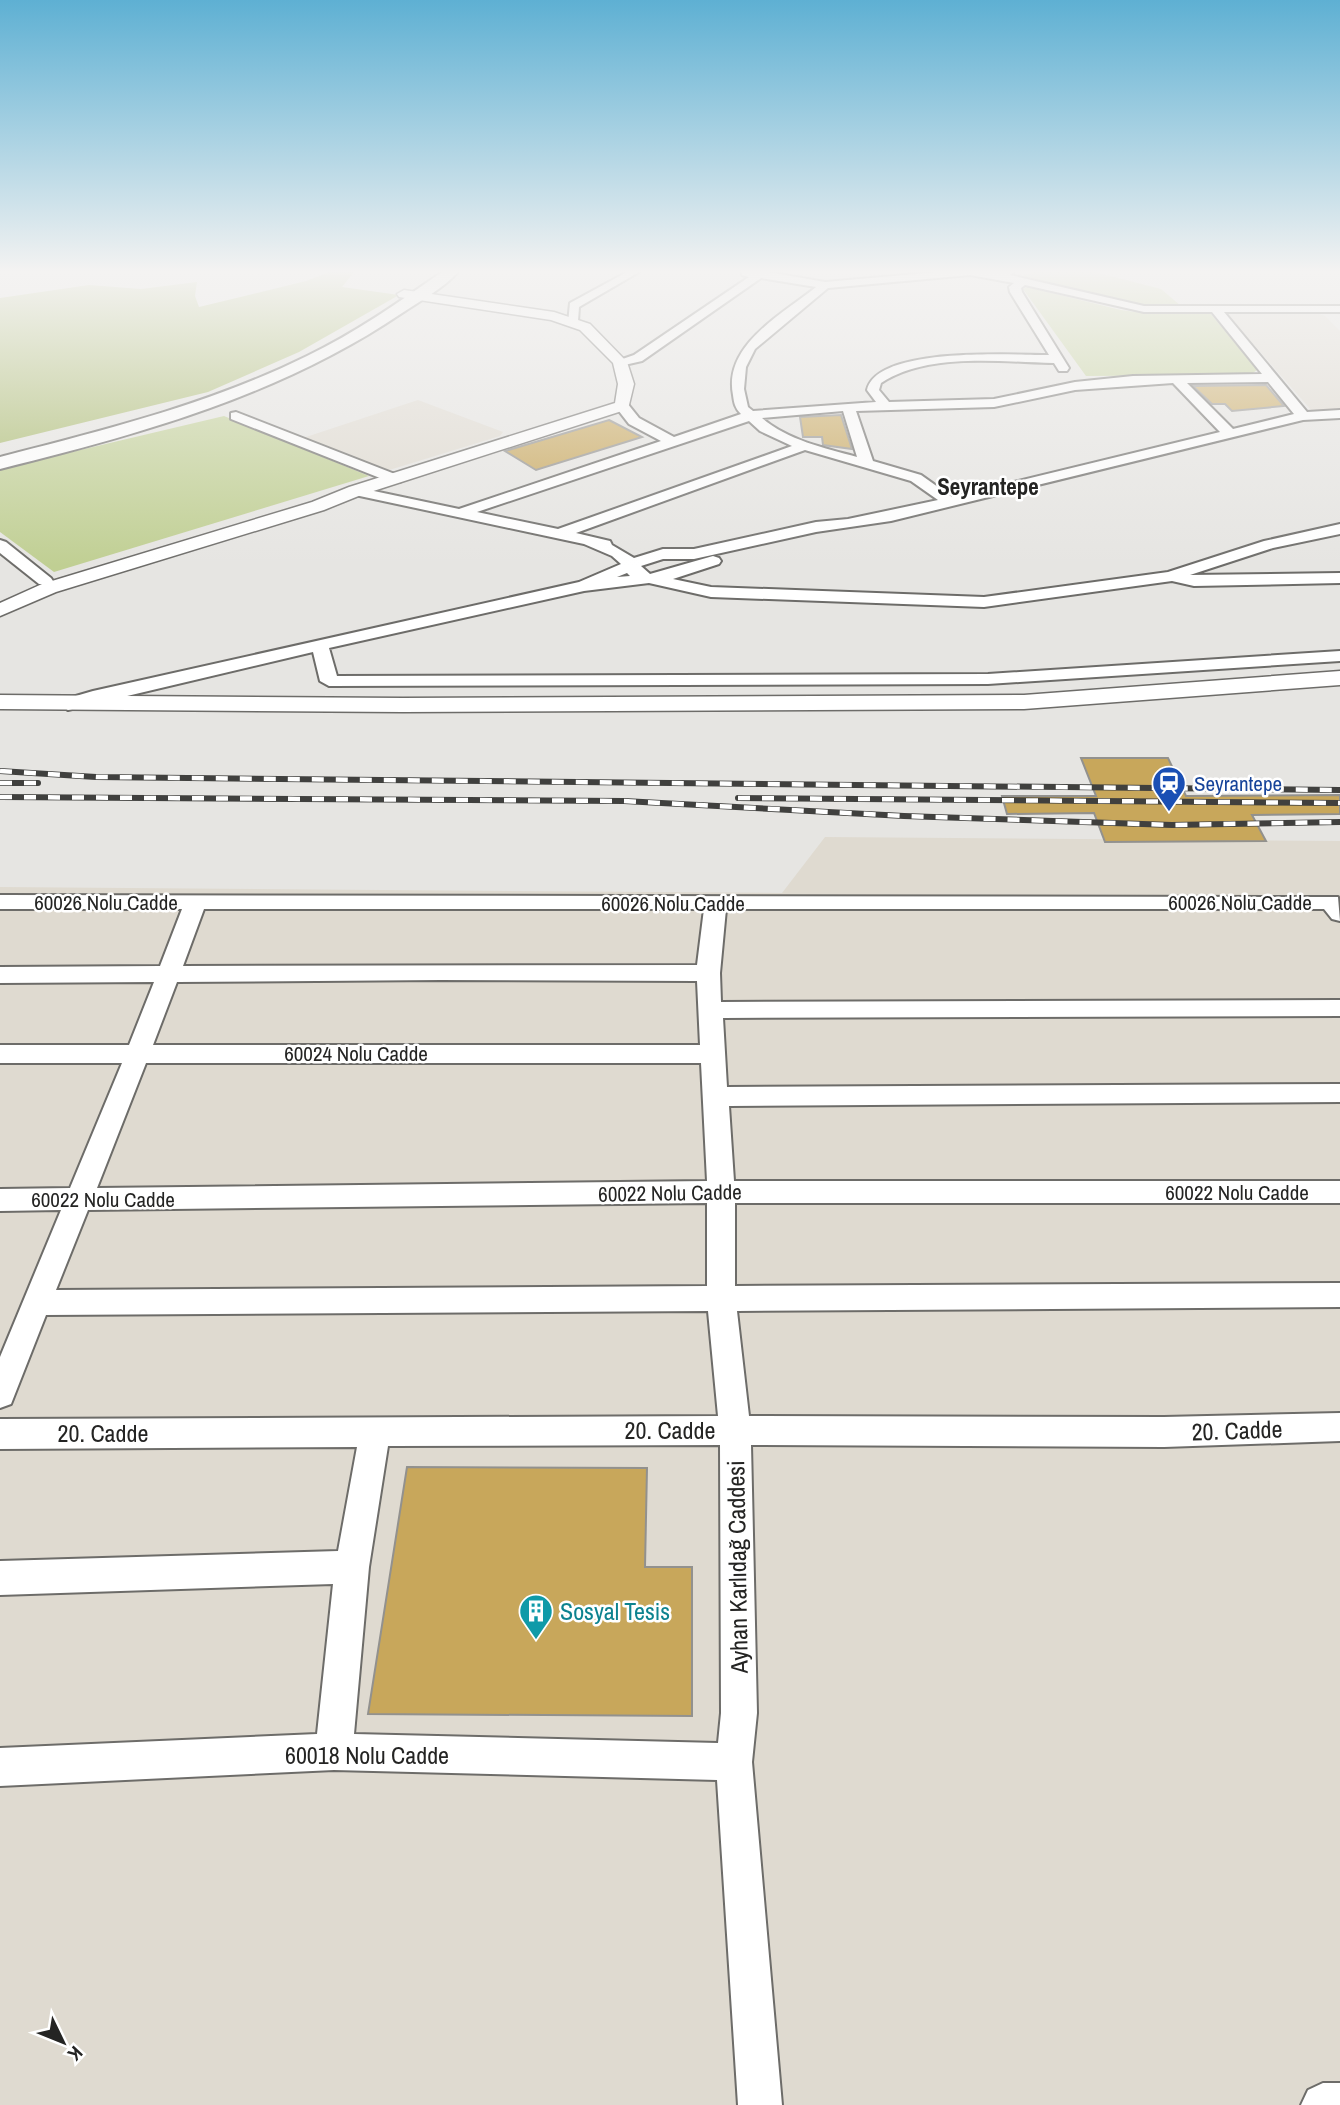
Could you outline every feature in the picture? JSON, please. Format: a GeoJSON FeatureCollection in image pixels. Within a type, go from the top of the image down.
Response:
{"type":"FeatureCollection","features":[{"type":"Feature","properties":{"kind":"main road"},"geometry":{"type":"LineString","coordinates":[[0,455],[114,426],[223,391],[270,370]]}},
{"type":"Feature","properties":{"kind":"main road"},"geometry":{"type":"LineString","coordinates":[[0,463],[121,432],[234,395],[290,370]]}},
{"type":"Feature","properties":{"kind":"street"},"geometry":{"type":"LineString","coordinates":[[622,370],[626,384],[622,406],[634,421],[672,441]]}},
{"type":"Feature","properties":{"kind":"street"},"geometry":{"type":"LineString","coordinates":[[740,370],[738,389],[742,408],[765,428],[804,446],[916,478],[949,501]]}},
{"type":"Feature","properties":{"kind":"street"},"geometry":{"type":"LineString","coordinates":[[885,405],[873,390],[875,381],[881,374],[890,370]]}},
{"type":"Feature","properties":{"kind":"street"},"geometry":{"type":"LineString","coordinates":[[1064,370],[1075,386]]}},
{"type":"Feature","properties":{"kind":"street"},"geometry":{"type":"LineString","coordinates":[[1264,370],[1303,416]]}},
{"type":"Feature","properties":{"kind":"street"},"geometry":{"type":"LineString","coordinates":[[458,514],[752,415],[885,405],[943,407],[994,403],[1075,386],[1133,380],[1270,378]]}},
{"type":"Feature","properties":{"kind":"street"},"geometry":{"type":"LineString","coordinates":[[1176,379],[1229,433]]}},
{"type":"Feature","properties":{"kind":"street"},"geometry":{"type":"LineString","coordinates":[[0,610],[49,588],[318,506],[355,491],[622,406]]}},
{"type":"Feature","properties":{"kind":"street"},"geometry":{"type":"LineString","coordinates":[[848,407],[867,465]]}},
{"type":"Feature","properties":{"kind":"street"},"geometry":{"type":"LineString","coordinates":[[584,586],[647,558],[663,554],[694,554],[816,527],[848,524],[1303,416],[1340,414]]}},
{"type":"Feature","properties":{"kind":"street"},"geometry":{"type":"LineString","coordinates":[[236,416],[395,479]]}},
{"type":"Feature","properties":{"kind":"street"},"geometry":{"type":"LineString","coordinates":[[556,536],[804,446]]}},
{"type":"Feature","properties":{"kind":"street"},"geometry":{"type":"LineString","coordinates":[[0,598],[45,581],[318,498],[355,491],[556,536],[663,554],[675,558],[680,564],[681,572],[711,592]]}},
{"type":"Feature","properties":{"kind":"street"},"geometry":{"type":"LineString","coordinates":[[68,704],[93,696],[584,586],[663,577],[702,564],[824,534],[848,524]]}},
{"type":"Feature","properties":{"kind":"street"},"geometry":{"type":"LineString","coordinates":[[590,542],[618,554],[634,565],[635,572],[646,578],[711,592],[984,602],[1170,577],[1269,544],[1340,529]]}},
{"type":"Feature","properties":{"kind":"street"},"geometry":{"type":"LineString","coordinates":[[0,545],[45,581]]}},
{"type":"Feature","properties":{"kind":"street"},"geometry":{"type":"LineString","coordinates":[[1170,577],[1195,582],[1340,578]]}},
{"type":"Feature","properties":{"kind":"street"},"geometry":{"type":"LineString","coordinates":[[320,645],[328,681],[988,679],[1340,656]]}},
{"type":"Feature","properties":{"kind":"street"},"geometry":{"type":"LineString","coordinates":[[0,702],[1024,702],[1340,678]]}},
{"type":"Feature","properties":{"kind":"street"},"geometry":{"type":"LineString","coordinates":[[0,715],[404,719],[1033,713],[1340,690]]}},
{"type":"Feature","properties":{"kind":"street","name":"60026 Nolu Cadde"},"geometry":{"type":"LineString","coordinates":[[0,902],[1329,902],[1340,914]]}},
{"type":"Feature","properties":{"kind":"street"},"geometry":{"type":"LineString","coordinates":[[0,1394],[196,902]]}},
{"type":"Feature","properties":{"kind":"street","name":"Ayhan Karlıdağ Caddesi"},"geometry":{"type":"LineString","coordinates":[[716,903],[708,973],[721,1192],[721,1300],[735,1430],[739,1713],[734,1762],[760,2105]]}},
{"type":"Feature","properties":{"kind":"street"},"geometry":{"type":"LineString","coordinates":[[0,975],[708,973]]}},
{"type":"Feature","properties":{"kind":"street"},"geometry":{"type":"LineString","coordinates":[[710,1010],[1340,1008]]}},
{"type":"Feature","properties":{"kind":"street","name":"60024 Nolu Cadde"},"geometry":{"type":"LineString","coordinates":[[0,1054],[712,1054]]}},
{"type":"Feature","properties":{"kind":"street"},"geometry":{"type":"LineString","coordinates":[[715,1097],[1340,1093]]}},
{"type":"Feature","properties":{"kind":"street","name":"60022 Nolu Cadde"},"geometry":{"type":"LineString","coordinates":[[0,1200],[721,1192],[1340,1192]]}},
{"type":"Feature","properties":{"kind":"street"},"geometry":{"type":"LineString","coordinates":[[37,1303],[1340,1295]]}},
{"type":"Feature","properties":{"kind":"street","name":"20. Cadde"},"geometry":{"type":"LineString","coordinates":[[0,1434],[735,1430],[1164,1432],[1340,1427]]}},
{"type":"Feature","properties":{"kind":"street"},"geometry":{"type":"LineString","coordinates":[[334,1752],[352,1567],[375,1431]]}},
{"type":"Feature","properties":{"kind":"street"},"geometry":{"type":"LineString","coordinates":[[0,1578],[352,1567]]}},
{"type":"Feature","properties":{"kind":"street","name":"60018 Nolu Cadde"},"geometry":{"type":"LineString","coordinates":[[0,1767],[334,1752],[734,1762]]}},
{"type":"Feature","properties":{"kind":"street"},"geometry":{"type":"LineString","coordinates":[[1323,2105],[1340,2105]]}},
{"type":"Feature","properties":{"kind":"shaded area"},"geometry":{"type":"Polygon","coordinates":[[[1276,370],[1340,370],[1340,409],[1312,411],[1276,370]]]}},
{"type":"Feature","properties":{"kind":"shaded area"},"geometry":{"type":"Polygon","coordinates":[[[418,400],[503,432],[500,436],[386,471],[300,439],[418,400]]]}},
{"type":"Feature","properties":{"kind":"shaded area"},"geometry":{"type":"Polygon","coordinates":[[[825,837],[1340,841],[1340,2105],[0,2105],[0,887],[782,893],[825,837]]]}},
{"type":"Feature","properties":{"kind":"green space"},"geometry":{"type":"Polygon","coordinates":[[[0,370],[258,370],[208,392],[0,443],[0,370]]]}},
{"type":"Feature","properties":{"kind":"green space"},"geometry":{"type":"Polygon","coordinates":[[[1082,370],[1257,370],[1250,375],[1086,376],[1082,370]]]}},
{"type":"Feature","properties":{"kind":"green space"},"geometry":{"type":"Polygon","coordinates":[[[224,416],[369,476],[54,572],[0,532],[0,469],[224,416]]]}},
{"type":"Feature","properties":{"kind":"building"},"geometry":{"type":"Polygon","coordinates":[[[1266,385],[1284,406],[1232,411],[1225,404],[1212,404],[1193,386],[1266,385]]]}},
{"type":"Feature","properties":{"kind":"building"},"geometry":{"type":"Polygon","coordinates":[[[841,415],[852,449],[823,445],[822,437],[803,437],[800,417],[841,415]]]}},
{"type":"Feature","properties":{"kind":"building"},"geometry":{"type":"Polygon","coordinates":[[[609,420],[642,437],[536,470],[505,451],[609,420]]]}},
{"type":"Feature","properties":{"kind":"building","name":"Seyrantepe"},"geometry":{"type":"Polygon","coordinates":[[[1081,758],[1168,758],[1186,796],[1340,795],[1340,814],[1252,815],[1266,841],[1105,842],[1094,813],[1007,814],[1002,796],[1096,796],[1081,758]]]}},
{"type":"Feature","properties":{"kind":"building","name":"Sosyal Tesis"},"geometry":{"type":"Polygon","coordinates":[[[407,1467],[647,1468],[645,1567],[692,1567],[692,1716],[368,1714],[407,1467]]]}},
{"type":"Feature","properties":{"kind":"railway"},"geometry":{"type":"LineString","coordinates":[[0,771],[96,777],[1340,790]]}},
{"type":"Feature","properties":{"kind":"railway"},"geometry":{"type":"LineString","coordinates":[[0,783],[38,783]]}},
{"type":"Feature","properties":{"kind":"railway"},"geometry":{"type":"LineString","coordinates":[[0,797],[624,801],[904,816],[1172,825],[1340,822]]}},
{"type":"Feature","properties":{"kind":"railway"},"geometry":{"type":"LineString","coordinates":[[738,798],[1340,803]]}},
{"type":"Feature","properties":{"kind":"place","name":"Seyrantepe"},"geometry":{"type":"Point","coordinates":[1169,813]}},
{"type":"Feature","properties":{"kind":"place","name":"Sosyal Tesis"},"geometry":{"type":"Point","coordinates":[536,1641]}},
{"type":"Feature","properties":{"kind":"district","name":"Seyrantepe"},"geometry":{"type":"Point","coordinates":[988,486]}}]}
